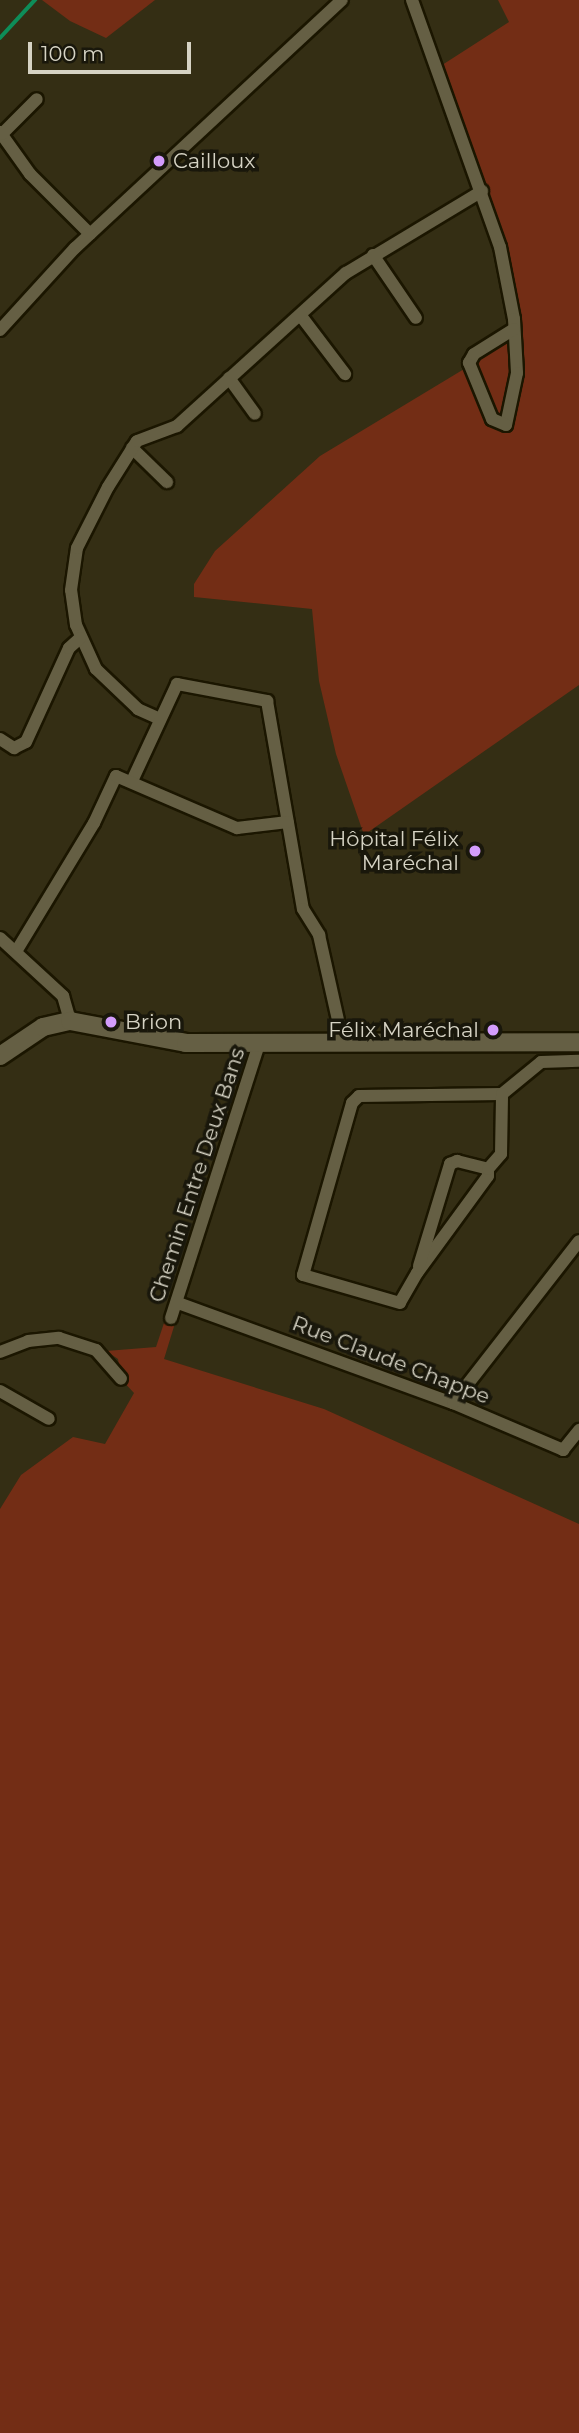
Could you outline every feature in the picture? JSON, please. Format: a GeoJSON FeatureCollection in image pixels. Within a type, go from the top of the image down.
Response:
{"type":"FeatureCollection","features":[{"type":"Feature","properties":{"kind":"street"},"geometry":{"type":"LineString","coordinates":[[0,330],[30,293],[90,234],[342,0]]}},
{"type":"Feature","properties":{"kind":"street"},"geometry":{"type":"LineString","coordinates":[[412,0],[500,247],[514,328],[517,373],[511,412],[506,425],[492,418],[469,363],[474,354],[514,328]]}},
{"type":"Feature","properties":{"kind":"street"},"geometry":{"type":"LineString","coordinates":[[37,99],[1,133],[23,166],[90,234]]}},
{"type":"Feature","properties":{"kind":"street"},"geometry":{"type":"LineString","coordinates":[[159,719],[138,709],[109,683],[80,638],[71,590],[77,548],[132,448],[141,438],[177,426],[346,273],[482,191]]}},
{"type":"Feature","properties":{"kind":"street"},"geometry":{"type":"LineString","coordinates":[[373,255],[416,318]]}},
{"type":"Feature","properties":{"kind":"street"},"geometry":{"type":"LineString","coordinates":[[301,316],[345,374]]}},
{"type":"Feature","properties":{"kind":"street"},"geometry":{"type":"LineString","coordinates":[[229,378],[255,414]]}},
{"type":"Feature","properties":{"kind":"street"},"geometry":{"type":"LineString","coordinates":[[132,448],[167,482]]}},
{"type":"Feature","properties":{"kind":"street"},"geometry":{"type":"LineString","coordinates":[[0,739],[14,748],[26,742],[69,648],[80,638]]}},
{"type":"Feature","properties":{"kind":"street"},"geometry":{"type":"LineString","coordinates":[[132,781],[177,684],[267,701],[303,909],[318,935],[343,1042]]}},
{"type":"Feature","properties":{"kind":"street"},"geometry":{"type":"LineString","coordinates":[[17,950],[94,823],[116,776],[237,828],[288,821]]}},
{"type":"Feature","properties":{"kind":"street"},"geometry":{"type":"LineString","coordinates":[[0,938],[17,950],[63,996],[70,1021]]}},
{"type":"Feature","properties":{"kind":"street"},"geometry":{"type":"LineString","coordinates":[[0,1056],[43,1027],[70,1021],[186,1044],[579,1042]]}},
{"type":"Feature","properties":{"kind":"street","name":"Chemin Entre Deux Bans"},"geometry":{"type":"LineString","coordinates":[[170,1318],[178,1303],[259,1044]]}},
{"type":"Feature","properties":{"kind":"street"},"geometry":{"type":"LineString","coordinates":[[502,1094],[501,1154],[417,1273],[401,1303],[302,1272],[352,1104],[368,1094],[502,1094],[541,1062],[579,1061]]}},
{"type":"Feature","properties":{"kind":"street"},"geometry":{"type":"LineString","coordinates":[[417,1273],[450,1164],[457,1161],[488,1169]]}},
{"type":"Feature","properties":{"kind":"street"},"geometry":{"type":"LineString","coordinates":[[453,1403],[579,1241]]}},
{"type":"Feature","properties":{"kind":"street","name":"Rue Claude Chappe"},"geometry":{"type":"LineString","coordinates":[[178,1303],[453,1403],[564,1450],[579,1430]]}},
{"type":"Feature","properties":{"kind":"street"},"geometry":{"type":"LineString","coordinates":[[4,1350],[44,1338],[72,1341],[96,1350],[121,1380]]}},
{"type":"Feature","properties":{"kind":"street"},"geometry":{"type":"LineString","coordinates":[[0,1391],[49,1419]]}},
{"type":"Feature","properties":{"kind":"shaded area"},"geometry":{"type":"Polygon","coordinates":[[[42,0],[155,0],[106,38],[70,21],[42,0]]]}},
{"type":"Feature","properties":{"kind":"shaded area"},"geometry":{"type":"Polygon","coordinates":[[[498,0],[579,0],[579,685],[364,835],[336,754],[319,681],[312,609],[194,597],[194,584],[215,551],[320,456],[484,357],[492,348],[517,338],[491,207],[439,67],[509,22],[498,0]]]}},
{"type":"Feature","properties":{"kind":"shaded area"},"geometry":{"type":"Polygon","coordinates":[[[166,1317],[176,1320],[164,1359],[324,1409],[579,1524],[579,2433],[0,2433],[0,1509],[21,1475],[73,1437],[105,1444],[134,1393],[121,1379],[118,1359],[106,1351],[156,1347],[166,1317]]]}},
{"type":"Feature","properties":{"kind":"waterway"},"geometry":{"type":"LineString","coordinates":[[0,38],[35,0]]}},
{"type":"Feature","properties":{"kind":"place","name":"Cailloux"},"geometry":{"type":"Point","coordinates":[159,161]}},
{"type":"Feature","properties":{"kind":"place","name":"Hôpital Félix Maréchal"},"geometry":{"type":"Point","coordinates":[475,851]}},
{"type":"Feature","properties":{"kind":"place","name":"Brion"},"geometry":{"type":"Point","coordinates":[111,1022]}},
{"type":"Feature","properties":{"kind":"place","name":"Félix Maréchal"},"geometry":{"type":"Point","coordinates":[493,1030]}}]}
